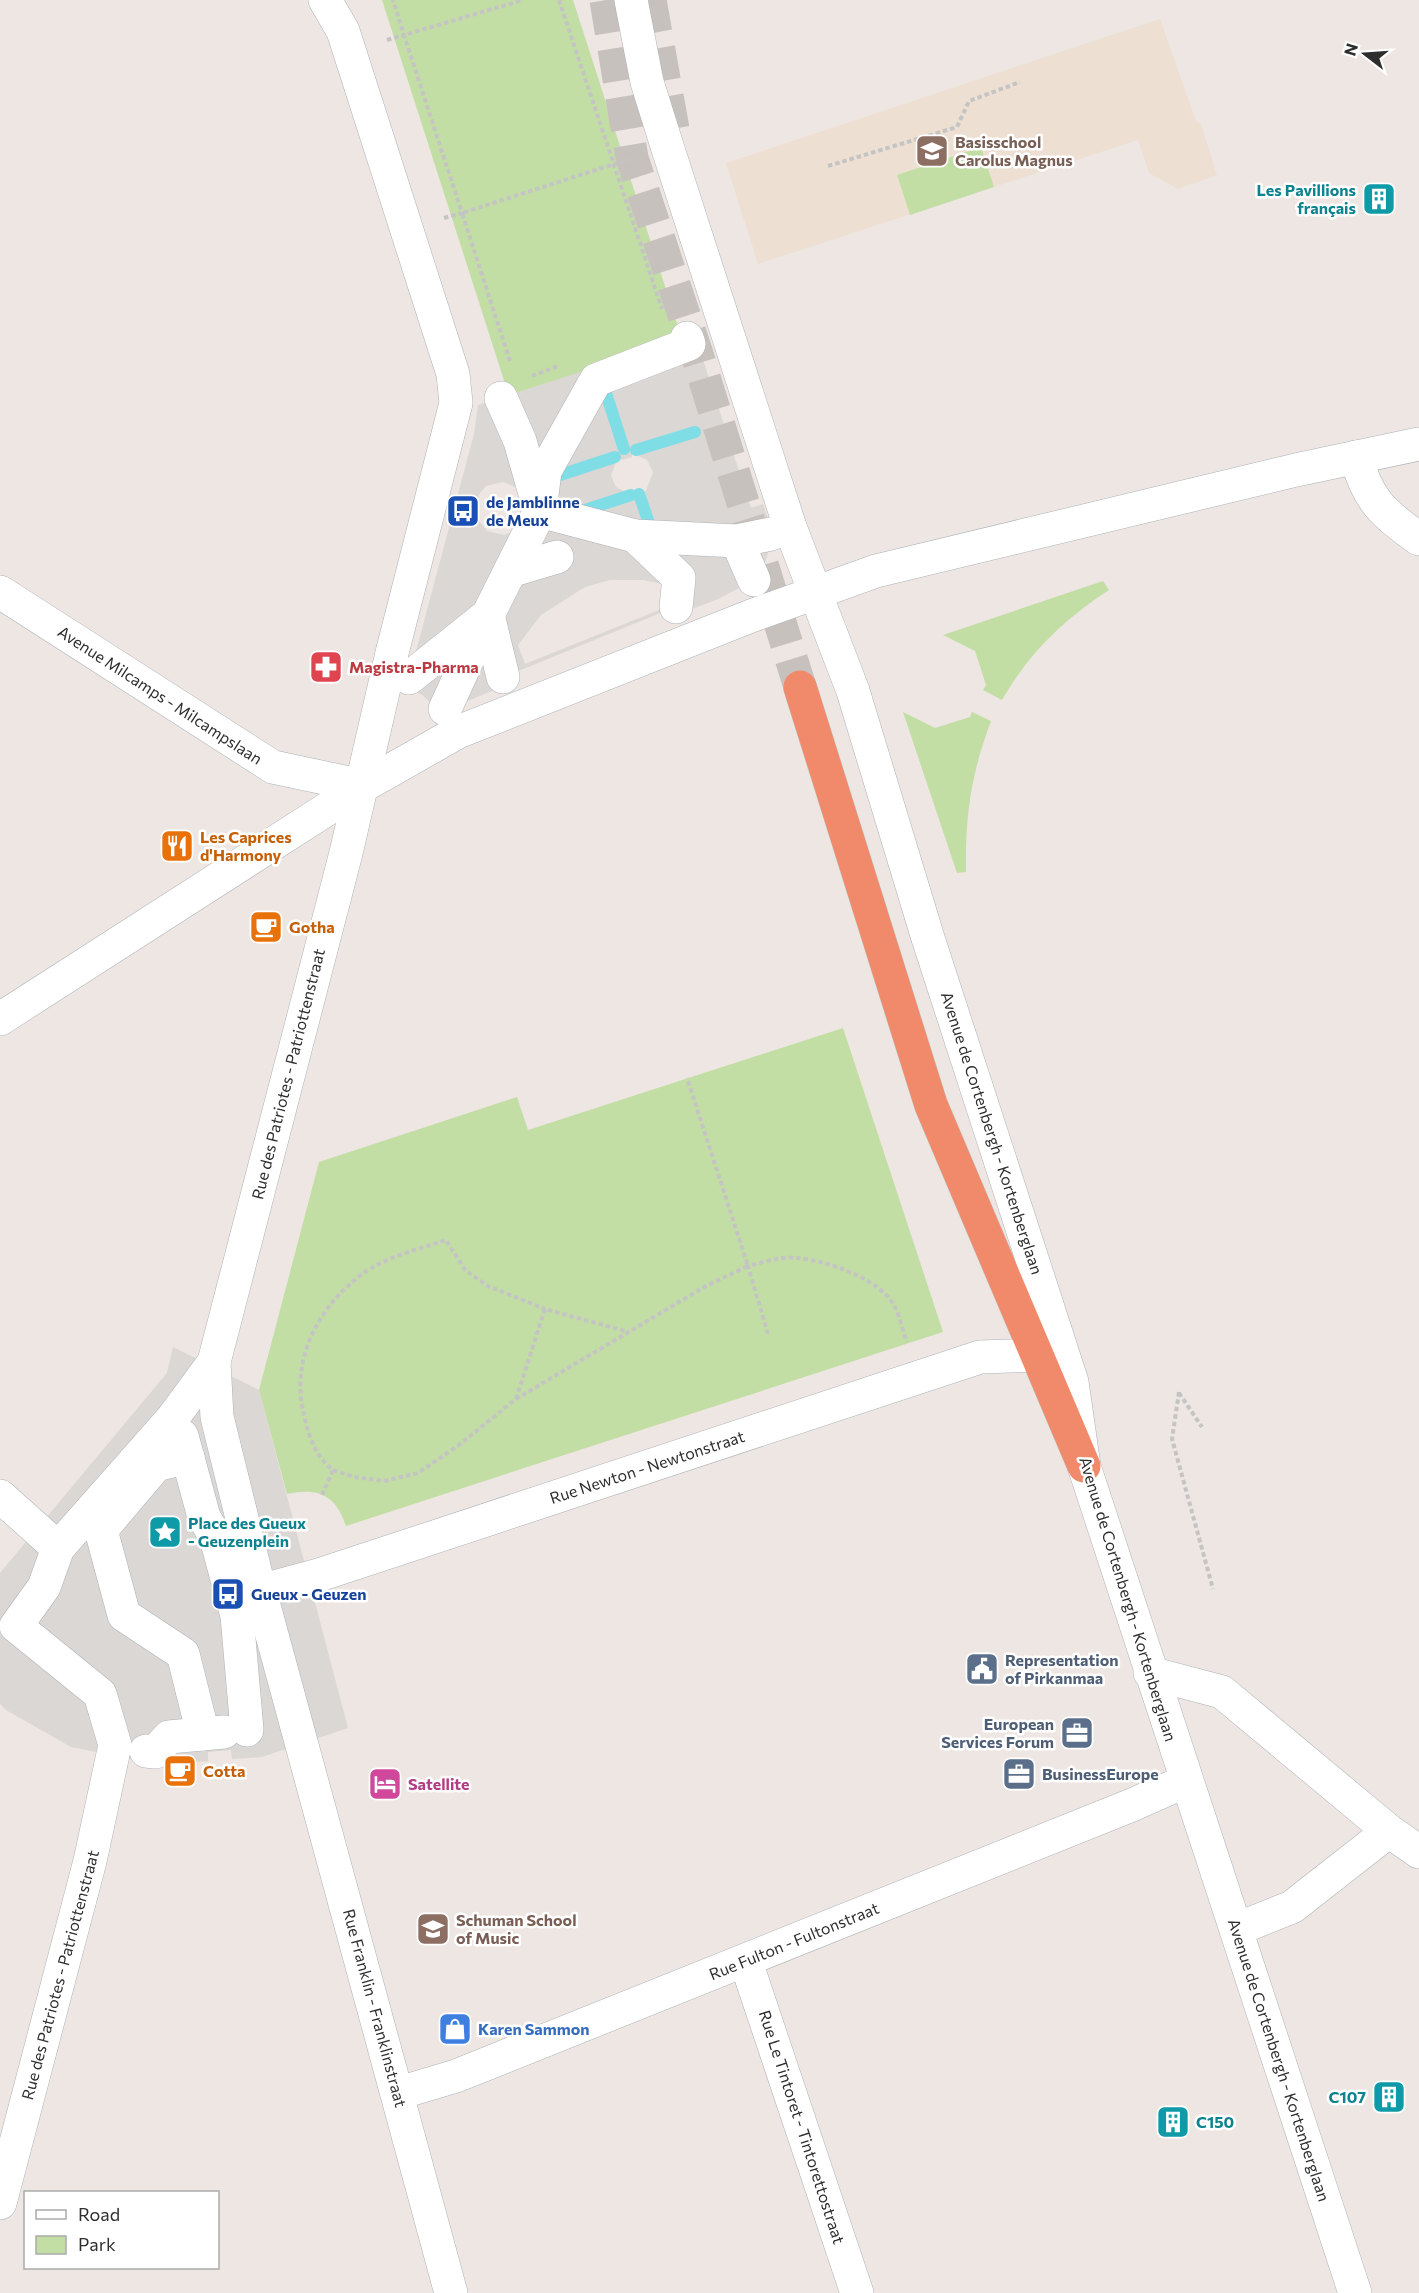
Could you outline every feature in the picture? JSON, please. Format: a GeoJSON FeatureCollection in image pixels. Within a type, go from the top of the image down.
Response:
{"type":"FeatureCollection","features":[{"type":"Feature","properties":{"kind":"highway"},"geometry":{"type":"LineString","coordinates":[[800,687],[931,1105],[1084,1466]]}},
{"type":"Feature","properties":{"kind":"street","name":"Rue des Patriotes - Patriottenstraat"},"geometry":{"type":"LineString","coordinates":[[214,1362],[363,786],[392,652],[456,403],[453,374],[343,31],[325,0]]}},
{"type":"Feature","properties":{"kind":"street","name":"Avenue de Cortenbergh - Kortenberglaan"},"geometry":{"type":"LineString","coordinates":[[631,0],[646,82],[790,527],[853,691],[927,935],[1072,1382],[1084,1466],[1355,2293]]}},
{"type":"Feature","properties":{"kind":"street"},"geometry":{"type":"LineString","coordinates":[[503,677],[488,615],[540,511],[545,471],[596,380],[675,337]]}},
{"type":"Feature","properties":{"kind":"street"},"geometry":{"type":"LineString","coordinates":[[516,384],[520,441],[540,511]]}},
{"type":"Feature","properties":{"kind":"street"},"geometry":{"type":"LineString","coordinates":[[0,1018],[363,786],[459,732],[876,571],[1419,444]]}},
{"type":"Feature","properties":{"kind":"street"},"geometry":{"type":"LineString","coordinates":[[1356,457],[1361,476],[1380,510],[1419,539]]}},
{"type":"Feature","properties":{"kind":"street"},"geometry":{"type":"LineString","coordinates":[[540,511],[635,536],[737,541],[771,534]]}},
{"type":"Feature","properties":{"kind":"street"},"geometry":{"type":"LineString","coordinates":[[635,536],[679,578],[676,607]]}},
{"type":"Feature","properties":{"kind":"street"},"geometry":{"type":"LineString","coordinates":[[737,541],[754,580]]}},
{"type":"Feature","properties":{"kind":"street"},"geometry":{"type":"LineString","coordinates":[[510,571],[557,557]]}},
{"type":"Feature","properties":{"kind":"street","name":"Avenue Milcamps - Milcampslaan"},"geometry":{"type":"LineString","coordinates":[[0,592],[273,767],[363,786]]}},
{"type":"Feature","properties":{"kind":"street","name":"Rue Newton - Newtonstraat"},"geometry":{"type":"LineString","coordinates":[[260,1591],[319,1575],[980,1357],[1036,1354]]}},
{"type":"Feature","properties":{"kind":"street"},"geometry":{"type":"LineString","coordinates":[[203,1734],[183,1654],[124,1615],[101,1530],[156,1466],[185,1446],[204,1517],[216,1538],[237,1616],[253,1730],[169,1737],[155,1752],[130,1748],[100,1694],[8,1636],[44,1587],[58,1548],[172,1419],[214,1362]]}},
{"type":"Feature","properties":{"kind":"street"},"geometry":{"type":"LineString","coordinates":[[214,1362],[217,1417],[260,1591]]}},
{"type":"Feature","properties":{"kind":"street"},"geometry":{"type":"LineString","coordinates":[[0,1496],[58,1548]]}},
{"type":"Feature","properties":{"kind":"street","name":"Rue Franklin - Franklinstraat"},"geometry":{"type":"LineString","coordinates":[[260,1591],[399,2093],[451,2293]]}},
{"type":"Feature","properties":{"kind":"street"},"geometry":{"type":"LineString","coordinates":[[1150,1673],[1222,1692],[1389,1831],[1419,1852]]}},
{"type":"Feature","properties":{"kind":"street","name":"Rue des Patriotes - Patriottenstraat"},"geometry":{"type":"LineString","coordinates":[[0,2203],[90,1861],[130,1748]]}},
{"type":"Feature","properties":{"kind":"street","name":"Rue Fulton - Fultonstraat"},"geometry":{"type":"LineString","coordinates":[[399,2093],[456,2076],[746,1962],[1121,1810],[1186,1780]]}},
{"type":"Feature","properties":{"kind":"street"},"geometry":{"type":"LineString","coordinates":[[1237,1929],[1292,1907],[1389,1831]]}},
{"type":"Feature","properties":{"kind":"street","name":"Rue Le Tintoret - Tintorettostraat"},"geometry":{"type":"LineString","coordinates":[[746,1962],[857,2293]]}},
{"type":"Feature","properties":{"kind":"path"},"geometry":{"type":"LineString","coordinates":[[393,0],[516,384],[560,366]]}},
{"type":"Feature","properties":{"kind":"path"},"geometry":{"type":"LineString","coordinates":[[387,40],[523,0]]}},
{"type":"Feature","properties":{"kind":"path"},"geometry":{"type":"LineString","coordinates":[[559,0],[675,337]]}},
{"type":"Feature","properties":{"kind":"path"},"geometry":{"type":"LineString","coordinates":[[828,166],[957,127],[969,101],[1020,82]]}},
{"type":"Feature","properties":{"kind":"path"},"geometry":{"type":"LineString","coordinates":[[444,218],[614,164]]}},
{"type":"Feature","properties":{"kind":"path"},"geometry":{"type":"LineString","coordinates":[[687,1078],[768,1334]]}},
{"type":"Feature","properties":{"kind":"path"},"geometry":{"type":"LineString","coordinates":[[629,1332],[545,1309],[488,1286],[465,1270],[446,1240],[395,1256],[365,1272],[333,1302],[310,1336],[302,1359],[299,1392],[306,1425],[317,1453],[333,1470],[354,1477],[384,1481],[418,1473],[459,1445],[516,1399],[629,1332],[706,1286],[748,1266],[796,1258],[840,1268],[867,1281],[886,1295],[895,1306],[907,1343]]}},
{"type":"Feature","properties":{"kind":"path"},"geometry":{"type":"LineString","coordinates":[[516,1399],[545,1309]]}},
{"type":"Feature","properties":{"kind":"path"},"geometry":{"type":"LineString","coordinates":[[1202,1427],[1179,1392],[1172,1439],[1213,1589]]}},
{"type":"Feature","properties":{"kind":"path"},"geometry":{"type":"LineString","coordinates":[[322,1495],[333,1470]]}},
{"type":"Feature","properties":{"kind":"shaded area","name":"Basisschool Carolus Magnus"},"geometry":{"type":"Polygon","coordinates":[[[1160,19],[1196,121],[1201,124],[1217,175],[1178,189],[1149,173],[1138,140],[758,264],[726,163],[1160,19]]]}},
{"type":"Feature","properties":{"kind":"shaded area"},"geometry":{"type":"Polygon","coordinates":[[[695,335],[751,508],[763,504],[770,524],[770,548],[764,565],[754,580],[718,599],[679,614],[675,607],[504,677],[506,685],[465,702],[431,703],[421,694],[406,689],[474,434],[478,405],[695,335]],[[632,453],[632,457],[622,460],[620,457],[611,475],[616,487],[631,495],[646,491],[653,472],[647,460],[632,453]],[[503,482],[486,486],[480,493],[474,509],[476,517],[487,531],[504,535],[512,532],[525,520],[518,488],[503,482]],[[610,580],[585,587],[541,615],[518,645],[525,664],[674,604],[667,585],[643,580],[610,580]]]}},
{"type":"Feature","properties":{"kind":"shaded area","name":"Place des Gueux - Geuzenplein"},"geometry":{"type":"Polygon","coordinates":[[[173,1347],[259,1390],[348,1728],[262,1757],[232,1759],[231,1750],[208,1752],[208,1761],[161,1765],[71,1747],[6,1710],[0,1704],[0,1573],[167,1373],[173,1347]]]}},
{"type":"Feature","properties":{"kind":"green space"},"geometry":{"type":"Polygon","coordinates":[[[382,0],[573,0],[682,339],[509,396],[382,0]]]}},
{"type":"Feature","properties":{"kind":"green space"},"geometry":{"type":"Polygon","coordinates":[[[981,147],[994,187],[910,215],[897,175],[981,147]]]}},
{"type":"Feature","properties":{"kind":"green space"},"geometry":{"type":"Polygon","coordinates":[[[1103,581],[1109,590],[1062,625],[1049,638],[1024,667],[1002,700],[983,690],[986,685],[975,651],[943,635],[1103,581]]]}},
{"type":"Feature","properties":{"kind":"green space"},"geometry":{"type":"Polygon","coordinates":[[[903,712],[935,728],[970,717],[972,712],[991,721],[974,777],[971,795],[966,872],[957,873],[903,712]]]}},
{"type":"Feature","properties":{"kind":"green space"},"geometry":{"type":"Polygon","coordinates":[[[843,1028],[943,1332],[346,1526],[337,1507],[324,1496],[308,1492],[287,1494],[259,1390],[319,1162],[517,1097],[528,1130],[843,1028]]]}},
{"type":"Feature","properties":{"kind":"waterway"},"geometry":{"type":"LineString","coordinates":[[603,384],[624,449]]}},
{"type":"Feature","properties":{"kind":"waterway"},"geometry":{"type":"LineString","coordinates":[[636,450],[695,432]]}},
{"type":"Feature","properties":{"kind":"waterway"},"geometry":{"type":"LineString","coordinates":[[554,477],[615,457]]}},
{"type":"Feature","properties":{"kind":"waterway"},"geometry":{"type":"LineString","coordinates":[[639,494],[649,523]]}},
{"type":"Feature","properties":{"kind":"waterway"},"geometry":{"type":"LineString","coordinates":[[582,511],[631,495]]}},
{"type":"Feature","properties":{"kind":"tunnel"},"geometry":{"type":"LineString","coordinates":[[606,0],[632,158],[696,351],[800,687]]}},
{"type":"Feature","properties":{"kind":"tunnel"},"geometry":{"type":"LineString","coordinates":[[650,0],[673,129]]}},
{"type":"Feature","properties":{"kind":"place","name":"Basisschool Carolus Magnus"},"geometry":{"type":"Point","coordinates":[932,151]}},
{"type":"Feature","properties":{"kind":"place","name":"Les Pavillions français"},"geometry":{"type":"Point","coordinates":[1379,199]}},
{"type":"Feature","properties":{"kind":"place","name":"de Jamblinne de Meux"},"geometry":{"type":"Point","coordinates":[463,511]}},
{"type":"Feature","properties":{"kind":"place","name":"Magistra-Pharma"},"geometry":{"type":"Point","coordinates":[326,667]}},
{"type":"Feature","properties":{"kind":"place","name":"Les Caprices d'Harmony"},"geometry":{"type":"Point","coordinates":[177,846]}},
{"type":"Feature","properties":{"kind":"place","name":"Gotha"},"geometry":{"type":"Point","coordinates":[266,927]}},
{"type":"Feature","properties":{"kind":"place","name":"Place des Gueux - Geuzenplein"},"geometry":{"type":"Point","coordinates":[165,1532]}},
{"type":"Feature","properties":{"kind":"place","name":"Gueux - Geuzen"},"geometry":{"type":"Point","coordinates":[228,1594]}},
{"type":"Feature","properties":{"kind":"place","name":"Representation of Pirkanmaa"},"geometry":{"type":"Point","coordinates":[982,1669]}},
{"type":"Feature","properties":{"kind":"place","name":"European Services Forum"},"geometry":{"type":"Point","coordinates":[1077,1733]}},
{"type":"Feature","properties":{"kind":"place","name":"Cotta"},"geometry":{"type":"Point","coordinates":[180,1771]}},
{"type":"Feature","properties":{"kind":"place","name":"BusinessEurope"},"geometry":{"type":"Point","coordinates":[1019,1774]}},
{"type":"Feature","properties":{"kind":"place","name":"Satellite"},"geometry":{"type":"Point","coordinates":[385,1784]}},
{"type":"Feature","properties":{"kind":"place","name":"Schuman School of Music"},"geometry":{"type":"Point","coordinates":[433,1929]}},
{"type":"Feature","properties":{"kind":"place","name":"Karen Sammon"},"geometry":{"type":"Point","coordinates":[455,2029]}},
{"type":"Feature","properties":{"kind":"place","name":"C107"},"geometry":{"type":"Point","coordinates":[1389,2097]}},
{"type":"Feature","properties":{"kind":"place","name":"C150"},"geometry":{"type":"Point","coordinates":[1173,2122]}}]}
